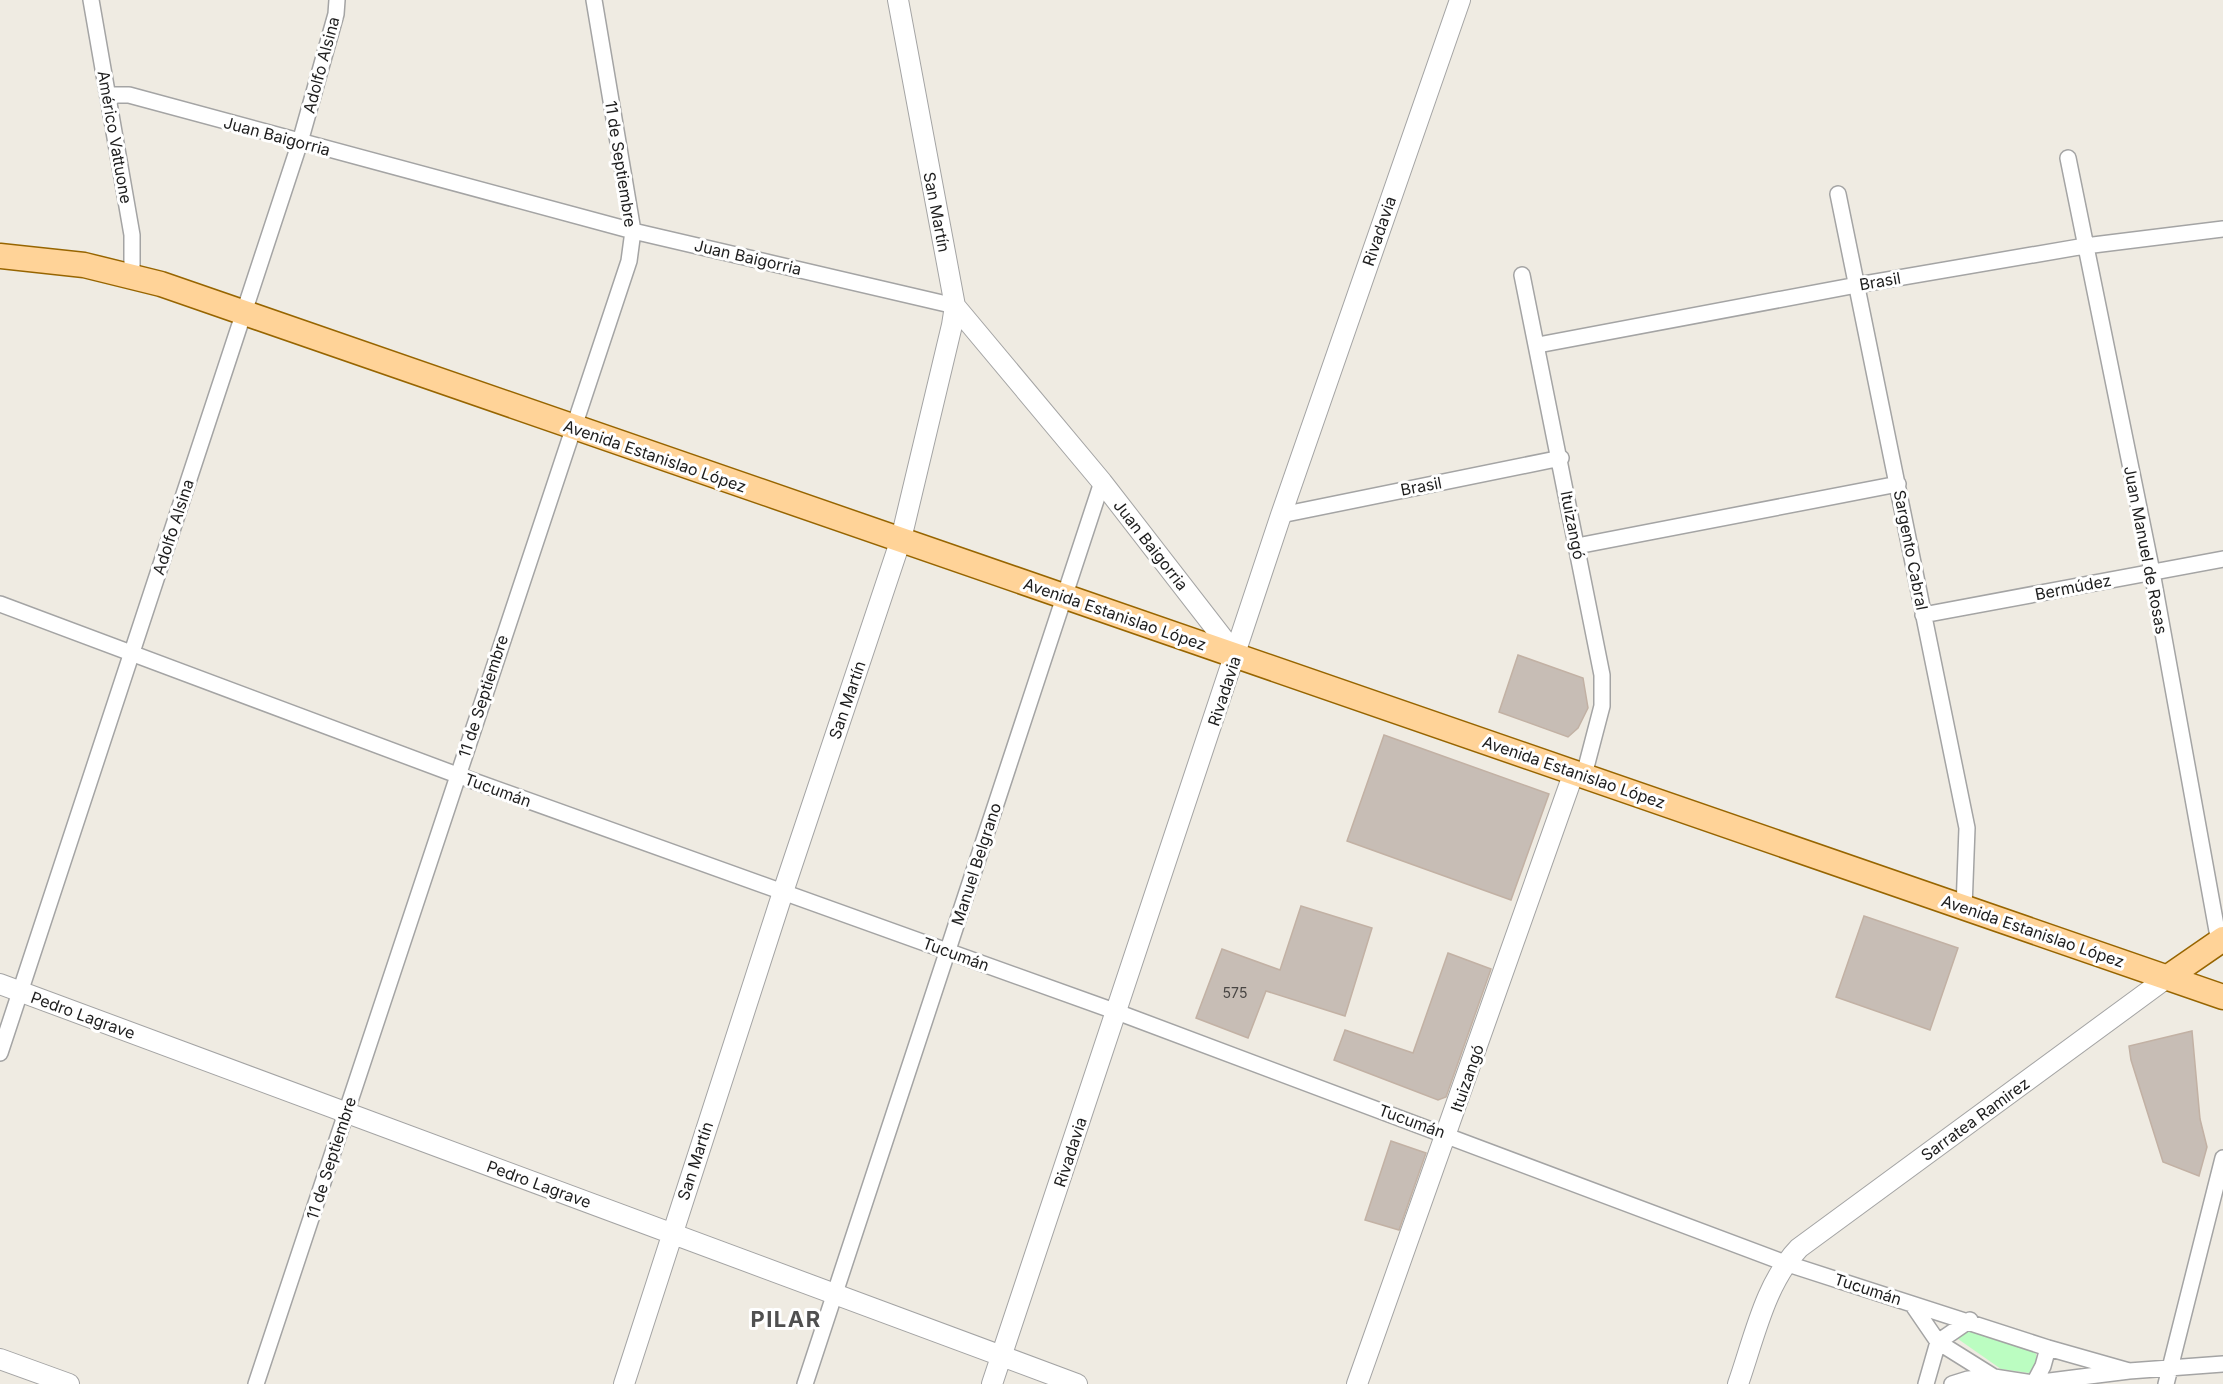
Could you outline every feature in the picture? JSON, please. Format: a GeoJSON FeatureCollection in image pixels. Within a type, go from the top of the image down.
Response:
{"type":"FeatureCollection","features":[{"type":"Feature","properties":{"kind":"main road","name":"Avenida Estanislao López"},"geometry":{"type":"LineString","coordinates":[[0,256],[84,265],[132,275],[2223,997]]}},
{"type":"Feature","properties":{"kind":"main road"},"geometry":{"type":"LineString","coordinates":[[2168,977],[2222,941]]}},
{"type":"Feature","properties":{"kind":"street","name":"Américo Vattuone"},"geometry":{"type":"LineString","coordinates":[[91,0],[132,235],[132,275]]}},
{"type":"Feature","properties":{"kind":"street","name":"Adolfo Alsina"},"geometry":{"type":"LineString","coordinates":[[0,1053],[300,142],[336,14],[337,0]]}},
{"type":"Feature","properties":{"kind":"street","name":"11 de Septiembre"},"geometry":{"type":"LineString","coordinates":[[256,1384],[629,261],[633,231],[594,0]]}},
{"type":"Feature","properties":{"kind":"street","name":"San Martín"},"geometry":{"type":"LineString","coordinates":[[624,1384],[783,892],[902,539],[952,326],[955,306],[897,0]]}},
{"type":"Feature","properties":{"kind":"street","name":"Rivadavia"},"geometry":{"type":"LineString","coordinates":[[992,1384],[1281,515],[1460,0]]}},
{"type":"Feature","properties":{"kind":"street","name":"Juan Baigorria"},"geometry":{"type":"LineString","coordinates":[[108,95],[129,95],[633,231],[955,306],[1102,482],[1236,655]]}},
{"type":"Feature","properties":{"kind":"street","name":"Juan Manuel de Rosas"},"geometry":{"type":"LineString","coordinates":[[2068,158],[2152,572],[2222,941]]}},
{"type":"Feature","properties":{"kind":"street","name":"Sargento Cabral"},"geometry":{"type":"LineString","coordinates":[[1838,194],[1967,828],[1964,908]]}},
{"type":"Feature","properties":{"kind":"street","name":"Brasil"},"geometry":{"type":"LineString","coordinates":[[1538,345],[1857,285],[2085,246],[2223,229]]}},
{"type":"Feature","properties":{"kind":"street","name":"Ituizangó"},"geometry":{"type":"LineString","coordinates":[[1357,1384],[1579,774],[1603,692],[1561,458],[1522,275]]}},
{"type":"Feature","properties":{"kind":"street","name":"Brasil"},"geometry":{"type":"LineString","coordinates":[[1281,515],[1561,458]]}},
{"type":"Feature","properties":{"kind":"street","name":"Manuel Belgrano"},"geometry":{"type":"LineString","coordinates":[[805,1384],[1102,482]]}},
{"type":"Feature","properties":{"kind":"street"},"geometry":{"type":"LineString","coordinates":[[1577,546],[1898,484]]}},
{"type":"Feature","properties":{"kind":"street","name":"Bermúdez"},"geometry":{"type":"LineString","coordinates":[[1923,615],[2223,559]]}},
{"type":"Feature","properties":{"kind":"street","name":"Tucumán"},"geometry":{"type":"LineString","coordinates":[[0,604],[457,775],[1117,1012],[1447,1134],[1785,1263],[1970,1320],[2048,1348],[2129,1371],[2168,1377],[2223,1364]]}},
{"type":"Feature","properties":{"kind":"street","name":"Sarratea Ramirez"},"geometry":{"type":"LineString","coordinates":[[1785,1263],[1809,1241],[2168,977]]}},
{"type":"Feature","properties":{"kind":"street","name":"Pedro Lagrave"},"geometry":{"type":"LineString","coordinates":[[0,984],[1077,1384]]}},
{"type":"Feature","properties":{"kind":"street"},"geometry":{"type":"LineString","coordinates":[[2168,1377],[2223,1158]]}},
{"type":"Feature","properties":{"kind":"street"},"geometry":{"type":"LineString","coordinates":[[1738,1384],[1776,1280],[1785,1263]]}},
{"type":"Feature","properties":{"kind":"street","name":"Tucumán"},"geometry":{"type":"LineString","coordinates":[[1912,1304],[1938,1341],[1994,1377],[2034,1383],[2129,1371]]}},
{"type":"Feature","properties":{"kind":"street"},"geometry":{"type":"LineString","coordinates":[[1926,1384],[1938,1341],[1970,1320]]}},
{"type":"Feature","properties":{"kind":"street"},"geometry":{"type":"LineString","coordinates":[[2034,1383],[2043,1366],[2048,1348]]}},
{"type":"Feature","properties":{"kind":"street"},"geometry":{"type":"LineString","coordinates":[[0,1359],[69,1384]]}},
{"type":"Feature","properties":{"kind":"street"},"geometry":{"type":"LineString","coordinates":[[1952,1384],[1968,1379],[1994,1377]]}},
{"type":"Feature","properties":{"kind":"green space"},"geometry":{"type":"Polygon","coordinates":[[[1968,1329],[2032,1349],[2036,1354],[2037,1364],[2029,1373],[2001,1369],[1958,1339],[1959,1335],[1968,1329]]]}},
{"type":"Feature","properties":{"kind":"building"},"geometry":{"type":"Polygon","coordinates":[[[1518,655],[1583,678],[1588,708],[1578,728],[1568,737],[1499,712],[1518,655]]]}},
{"type":"Feature","properties":{"kind":"building"},"geometry":{"type":"Polygon","coordinates":[[[1384,735],[1549,794],[1511,900],[1347,841],[1384,735]]]}},
{"type":"Feature","properties":{"kind":"building"},"geometry":{"type":"Polygon","coordinates":[[[1301,906],[1372,928],[1345,1016],[1266,991],[1248,1038],[1196,1018],[1222,949],[1280,970],[1301,906]]]}},
{"type":"Feature","properties":{"kind":"building"},"geometry":{"type":"Polygon","coordinates":[[[1864,916],[1958,948],[1930,1030],[1836,997],[1864,916]]]}},
{"type":"Feature","properties":{"kind":"building"},"geometry":{"type":"Polygon","coordinates":[[[1448,953],[1491,969],[1446,1097],[1438,1100],[1334,1060],[1345,1030],[1413,1053],[1448,953]]]}},
{"type":"Feature","properties":{"kind":"building"},"geometry":{"type":"Polygon","coordinates":[[[2192,1031],[2200,1119],[2207,1147],[2199,1176],[2163,1162],[2131,1060],[2129,1046],[2192,1031]]]}},
{"type":"Feature","properties":{"kind":"building"},"geometry":{"type":"Polygon","coordinates":[[[1391,1141],[1426,1153],[1399,1230],[1365,1220],[1391,1141]]]}},
{"type":"Feature","properties":{"kind":"district","name":"PILAR"},"geometry":{"type":"Point","coordinates":[786,1319]}}]}
